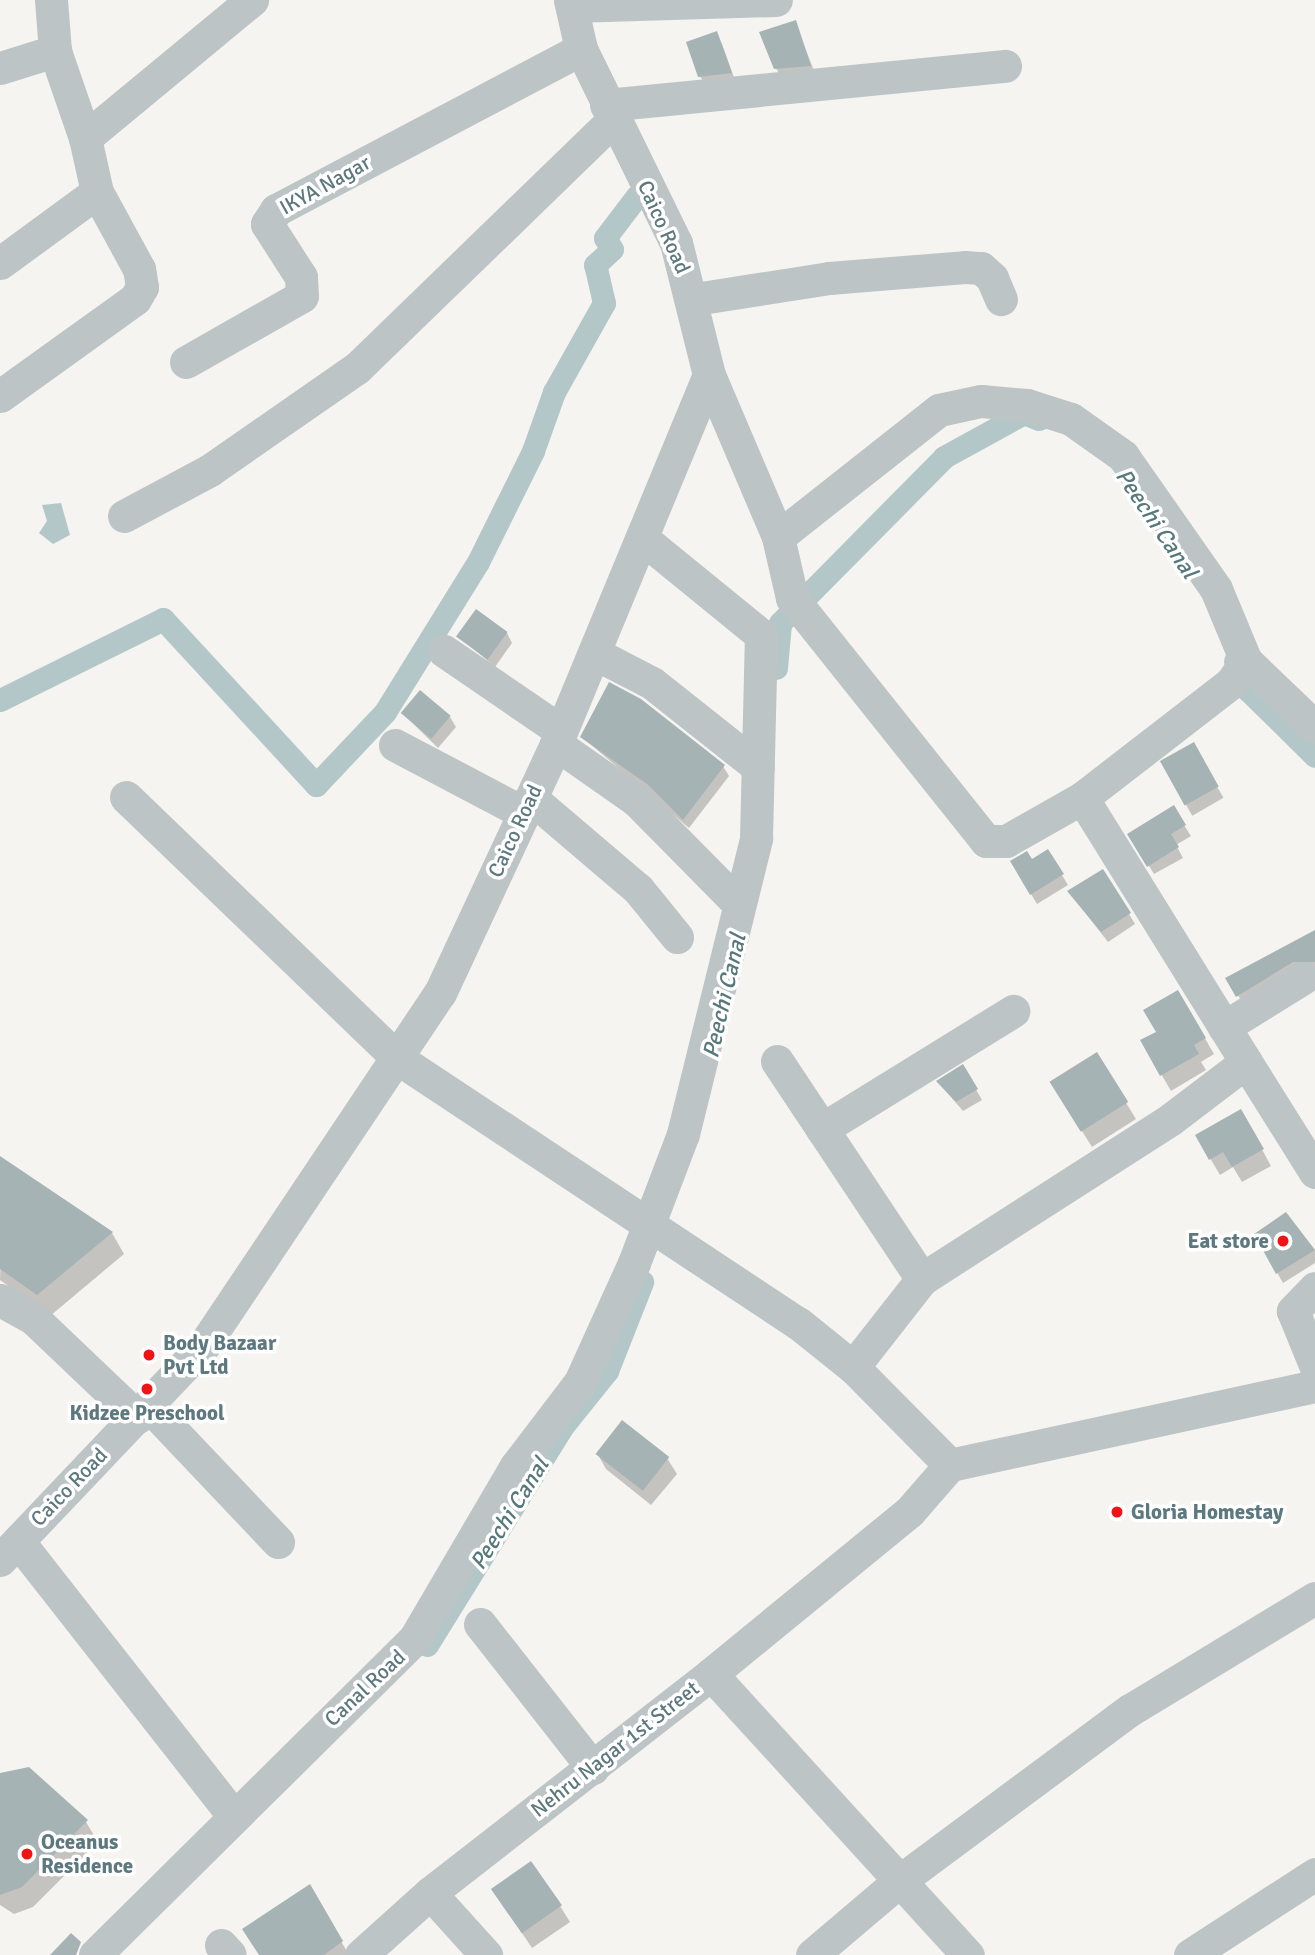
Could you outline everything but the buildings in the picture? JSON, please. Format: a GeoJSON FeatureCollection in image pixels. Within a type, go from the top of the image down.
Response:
{"type":"FeatureCollection","features":[{"type":"Feature","properties":{"kind":"street"},"geometry":{"type":"LineString","coordinates":[[0,396],[135,299],[142,287],[97,192],[85,138],[55,51],[51,0]]}},
{"type":"Feature","properties":{"kind":"street"},"geometry":{"type":"LineString","coordinates":[[85,138],[252,0]]}},
{"type":"Feature","properties":{"kind":"street"},"geometry":{"type":"LineString","coordinates":[[571,3],[776,0]]}},
{"type":"Feature","properties":{"kind":"street","name":"Caico Road"},"geometry":{"type":"LineString","coordinates":[[9,1550],[204,1345],[440,993],[558,737],[709,375],[695,299],[676,243],[610,113],[581,48],[571,3]]}},
{"type":"Feature","properties":{"kind":"street","name":"IKYA Nagar"},"geometry":{"type":"LineString","coordinates":[[186,362],[302,296],[301,276],[267,224],[276,210],[581,48]]}},
{"type":"Feature","properties":{"kind":"street"},"geometry":{"type":"LineString","coordinates":[[1,68],[55,51]]}},
{"type":"Feature","properties":{"kind":"street"},"geometry":{"type":"LineString","coordinates":[[124,516],[210,470],[357,368],[610,113],[1005,66]]}},
{"type":"Feature","properties":{"kind":"street"},"geometry":{"type":"LineString","coordinates":[[0,263],[97,192]]}},
{"type":"Feature","properties":{"kind":"street"},"geometry":{"type":"LineString","coordinates":[[695,299],[965,267],[981,268],[992,278],[1001,299]]}},
{"type":"Feature","properties":{"kind":"street"},"geometry":{"type":"LineString","coordinates":[[709,375],[778,537],[795,602],[986,841],[1006,841],[1082,798],[1238,672]]}},
{"type":"Feature","properties":{"kind":"street"},"geometry":{"type":"LineString","coordinates":[[778,537],[940,410],[981,401],[1027,405],[1071,419],[1123,456],[1216,589],[1238,672],[1315,727]]}},
{"type":"Feature","properties":{"kind":"street"},"geometry":{"type":"LineString","coordinates":[[642,538],[761,635],[795,602]]}},
{"type":"Feature","properties":{"kind":"street","name":"Canal Road"},"geometry":{"type":"LineString","coordinates":[[95,1955],[233,1815],[415,1638],[516,1466],[580,1382],[659,1232],[756,838],[761,635]]}},
{"type":"Feature","properties":{"kind":"street"},"geometry":{"type":"LineString","coordinates":[[444,651],[636,800],[739,904]]}},
{"type":"Feature","properties":{"kind":"street"},"geometry":{"type":"LineString","coordinates":[[594,653],[652,683],[758,767]]}},
{"type":"Feature","properties":{"kind":"street"},"geometry":{"type":"LineString","coordinates":[[395,745],[527,806],[629,881],[677,937]]}},
{"type":"Feature","properties":{"kind":"street"},"geometry":{"type":"LineString","coordinates":[[126,797],[397,1058],[659,1232],[853,1367],[950,1465]]}},
{"type":"Feature","properties":{"kind":"street"},"geometry":{"type":"LineString","coordinates":[[1082,798],[1246,1062],[1307,1135],[1315,1172]]}},
{"type":"Feature","properties":{"kind":"street"},"geometry":{"type":"LineString","coordinates":[[1224,1027],[1303,978]]}},
{"type":"Feature","properties":{"kind":"street"},"geometry":{"type":"LineString","coordinates":[[822,1129],[1013,1012]]}},
{"type":"Feature","properties":{"kind":"street"},"geometry":{"type":"LineString","coordinates":[[777,1061],[922,1279]]}},
{"type":"Feature","properties":{"kind":"street"},"geometry":{"type":"LineString","coordinates":[[853,1367],[922,1279],[1171,1119],[1246,1062]]}},
{"type":"Feature","properties":{"kind":"street"},"geometry":{"type":"LineString","coordinates":[[1315,1287],[1293,1311],[1315,1365]]}},
{"type":"Feature","properties":{"kind":"street"},"geometry":{"type":"LineString","coordinates":[[0,1300],[33,1318],[142,1411],[278,1542]]}},
{"type":"Feature","properties":{"kind":"street"},"geometry":{"type":"LineString","coordinates":[[711,1674],[910,1511],[950,1465],[1315,1386]]}},
{"type":"Feature","properties":{"kind":"street"},"geometry":{"type":"LineString","coordinates":[[9,1550],[233,1815]]}},
{"type":"Feature","properties":{"kind":"street"},"geometry":{"type":"LineString","coordinates":[[812,1955],[898,1882],[1130,1710],[1315,1598]]}},
{"type":"Feature","properties":{"kind":"street"},"geometry":{"type":"LineString","coordinates":[[480,1624],[593,1768]]}},
{"type":"Feature","properties":{"kind":"street","name":"Nehru Nagar 1st Street"},"geometry":{"type":"LineString","coordinates":[[361,1955],[430,1893],[711,1674],[898,1882],[968,1955]]}},
{"type":"Feature","properties":{"kind":"street"},"geometry":{"type":"LineString","coordinates":[[1190,1955],[1315,1874]]}},
{"type":"Feature","properties":{"kind":"street"},"geometry":{"type":"LineString","coordinates":[[430,1893],[486,1955]]}},
{"type":"Feature","properties":{"kind":"shaded area"},"geometry":{"type":"Polygon","coordinates":[[[61,503],[70,535],[53,544],[39,533],[47,521],[42,505],[61,503]]]}},
{"type":"Feature","properties":{"kind":"waterway"},"geometry":{"type":"LineString","coordinates":[[0,700],[163,619],[316,785],[385,712],[478,562],[533,451],[554,392],[604,303],[595,265],[612,249],[605,238],[637,196]]}},
{"type":"Feature","properties":{"kind":"waterway","name":"Peechi Canal"},"geometry":{"type":"LineString","coordinates":[[776,668],[780,623],[944,457],[1024,413],[1039,419]]}},
{"type":"Feature","properties":{"kind":"waterway","name":"Peechi Canal"},"geometry":{"type":"LineString","coordinates":[[1235,661],[1248,690],[1315,756]]}},
{"type":"Feature","properties":{"kind":"waterway","name":"Peechi Canal"},"geometry":{"type":"LineString","coordinates":[[427,1645],[562,1427],[607,1371],[642,1282]]}},
{"type":"Feature","properties":{"kind":"place","name":"Eat store"},"geometry":{"type":"Point","coordinates":[1283,1241]}},
{"type":"Feature","properties":{"kind":"place","name":"Body Bazaar Pvt Ltd"},"geometry":{"type":"Point","coordinates":[149,1355]}},
{"type":"Feature","properties":{"kind":"place","name":"Kidzee Preschool"},"geometry":{"type":"Point","coordinates":[147,1389]}},
{"type":"Feature","properties":{"kind":"place","name":"Gloria Homestay"},"geometry":{"type":"Point","coordinates":[1117,1512]}},
{"type":"Feature","properties":{"kind":"place","name":"Oceanus Residence"},"geometry":{"type":"Point","coordinates":[27,1854]}}]}
